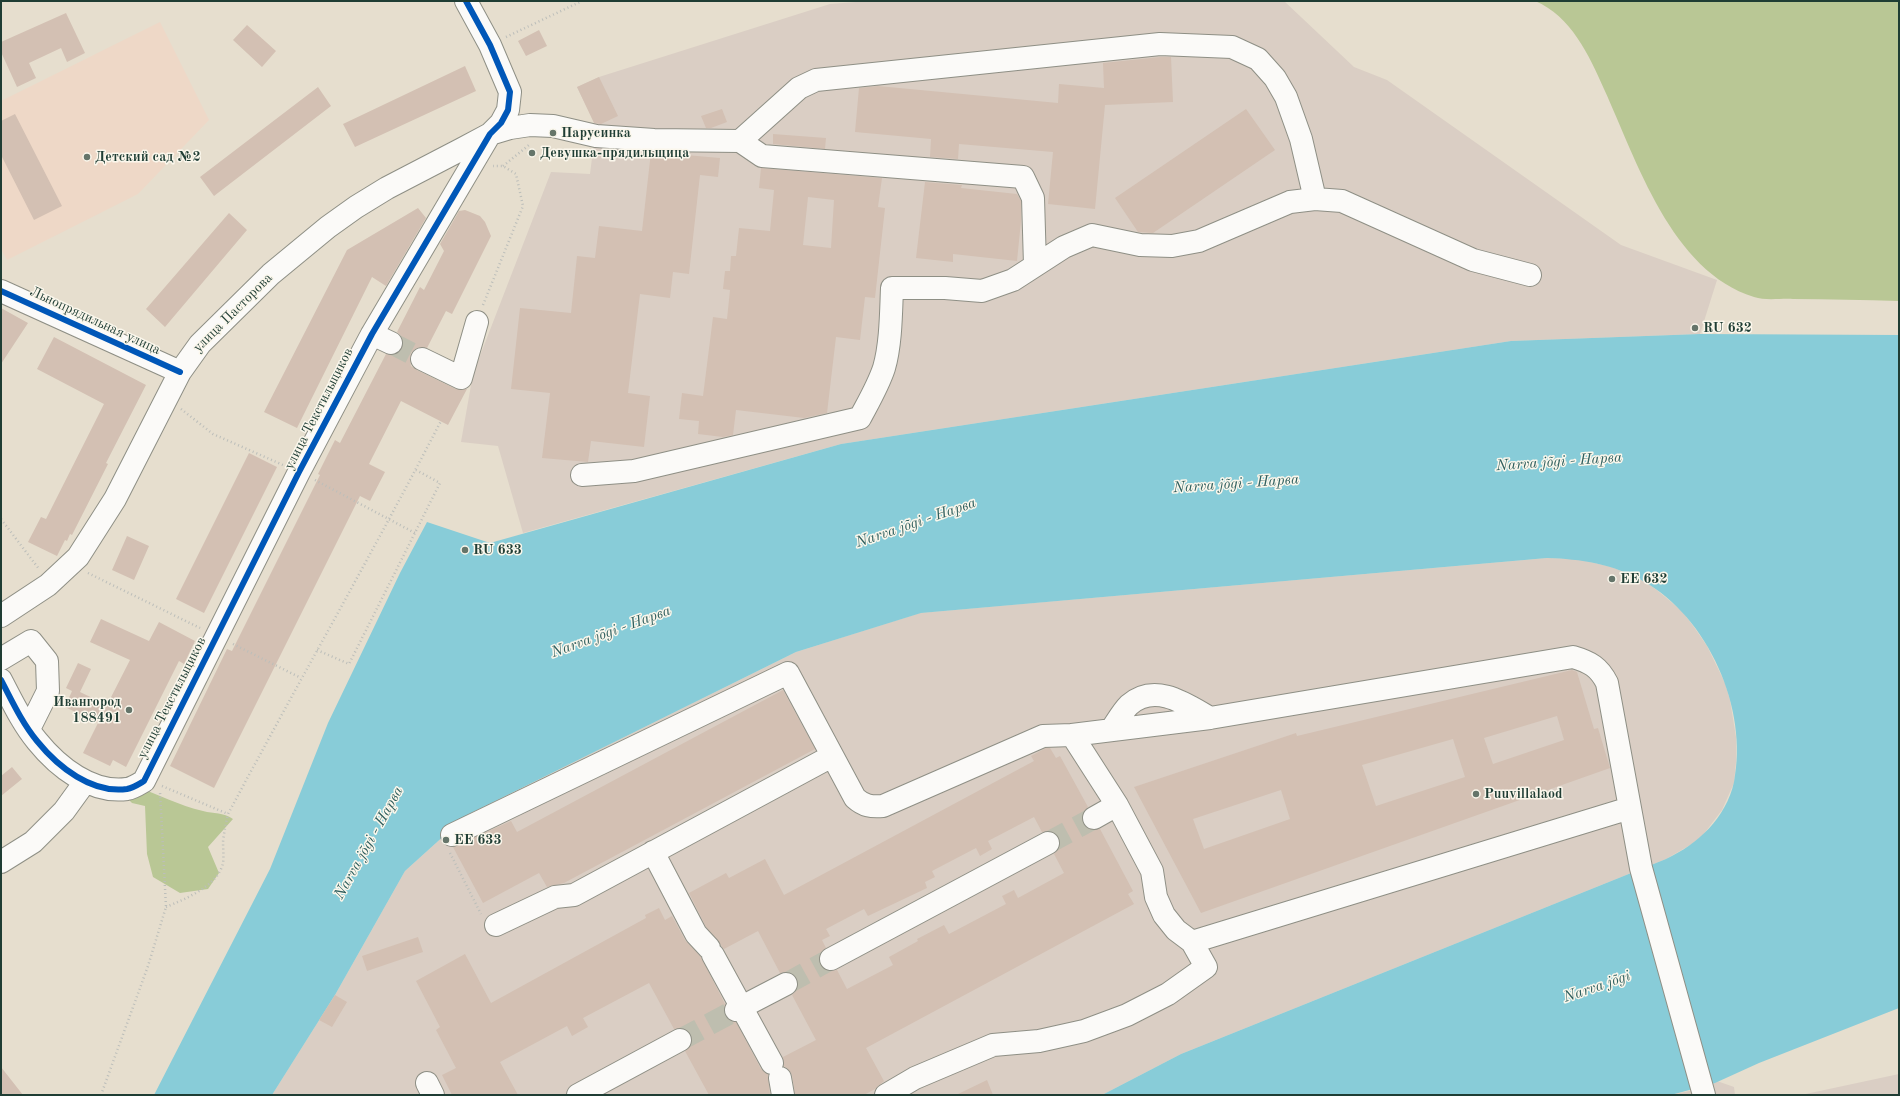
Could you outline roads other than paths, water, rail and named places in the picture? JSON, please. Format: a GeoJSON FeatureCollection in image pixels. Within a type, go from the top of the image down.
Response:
{"type":"FeatureCollection","features":[{"type":"Feature","properties":{"kind":"street","name":"улица Текстильщиков"},"geometry":{"type":"LineString","coordinates":[[1,680],[37,741],[57,761],[85,782],[108,790],[129,789],[144,781],[299,472],[372,334],[490,134],[501,123],[508,110],[510,92],[490,45],[466,1]]}},
{"type":"Feature","properties":{"kind":"street"},"geometry":{"type":"LineString","coordinates":[[740,141],[799,88],[816,80],[1160,44],[1232,47],[1258,59],[1275,78],[1286,97],[1301,139],[1315,199]]}},
{"type":"Feature","properties":{"kind":"street"},"geometry":{"type":"LineString","coordinates":[[490,134],[510,128],[530,125],[553,126],[596,136],[654,140],[740,141],[762,156],[1023,177],[1033,198],[1035,265]]}},
{"type":"Feature","properties":{"kind":"street","name":"улица Пасторова"},"geometry":{"type":"LineString","coordinates":[[1,616],[48,585],[71,565],[88,543],[115,499],[180,372],[200,344],[219,324],[271,274],[328,227],[387,188],[490,134]]}},
{"type":"Feature","properties":{"kind":"street"},"geometry":{"type":"LineString","coordinates":[[582,475],[634,471],[860,418],[873,394],[884,366],[890,325],[892,288],[945,288],[982,291],[1013,280],[1064,247],[1092,235],[1140,245],[1172,246],[1199,242],[1290,202],[1315,199],[1342,201],[1472,260],[1530,274]]}},
{"type":"Feature","properties":{"kind":"street","name":"Льнопрядильная улица"},"geometry":{"type":"LineString","coordinates":[[1,291],[180,372]]}},
{"type":"Feature","properties":{"kind":"street"},"geometry":{"type":"LineString","coordinates":[[422,359],[461,378],[477,322]]}},
{"type":"Feature","properties":{"kind":"street"},"geometry":{"type":"LineString","coordinates":[[372,334],[391,343]]}},
{"type":"Feature","properties":{"kind":"street"},"geometry":{"type":"LineString","coordinates":[[1,659],[31,641],[47,660],[48,691],[29,729]]}},
{"type":"Feature","properties":{"kind":"street"},"geometry":{"type":"LineString","coordinates":[[452,835],[788,673],[855,798],[862,804],[872,807],[883,806],[1043,736],[1072,735],[1210,718],[1573,657],[1590,662],[1602,673],[1607,683],[1640,868],[1703,1091]]}},
{"type":"Feature","properties":{"kind":"street"},"geometry":{"type":"LineString","coordinates":[[1111,730],[1128,706],[1143,697],[1162,695],[1178,700],[1210,718]]}},
{"type":"Feature","properties":{"kind":"street"},"geometry":{"type":"LineString","coordinates":[[886,1095],[915,1078],[993,1045],[1047,1040],[1084,1031],[1127,1015],[1168,994],[1206,967],[1192,942],[1176,930],[1164,915],[1156,897],[1152,871],[1117,805],[1072,735]]}},
{"type":"Feature","properties":{"kind":"street"},"geometry":{"type":"LineString","coordinates":[[496,925],[555,897],[574,895],[832,756]]}},
{"type":"Feature","properties":{"kind":"street"},"geometry":{"type":"LineString","coordinates":[[1,862],[33,842],[64,811],[85,782]]}},
{"type":"Feature","properties":{"kind":"street"},"geometry":{"type":"LineString","coordinates":[[1094,818],[1117,805]]}},
{"type":"Feature","properties":{"kind":"street"},"geometry":{"type":"LineString","coordinates":[[1192,942],[1630,808]]}},
{"type":"Feature","properties":{"kind":"street"},"geometry":{"type":"LineString","coordinates":[[831,959],[1048,843]]}},
{"type":"Feature","properties":{"kind":"street"},"geometry":{"type":"LineString","coordinates":[[653,852],[696,934],[711,952],[739,1008],[778,1079]]}},
{"type":"Feature","properties":{"kind":"street"},"geometry":{"type":"LineString","coordinates":[[739,1008],[786,984]]}},
{"type":"Feature","properties":{"kind":"street"},"geometry":{"type":"LineString","coordinates":[[578,1095],[680,1040]]}},
{"type":"Feature","properties":{"kind":"water"},"geometry":{"type":"Polygon","coordinates":[[[1700,334],[1899,335],[1899,1008],[1759,1063],[1715,1083],[1671,1095],[1102,1095],[1181,1054],[1666,859],[1689,846],[1709,828],[1724,807],[1730,795],[1734,782],[1737,754],[1735,725],[1729,696],[1718,668],[1704,641],[1687,617],[1666,597],[1632,575],[1620,570],[1584,561],[1547,558],[921,613],[796,652],[467,815],[405,871],[335,995],[272,1095],[154,1095],[270,869],[328,723],[400,573],[427,522],[490,543],[841,444],[1511,341],[1700,334]]]}},
{"type":"Feature","properties":{"kind":"tunnel"},"geometry":{"type":"LineString","coordinates":[[391,343],[422,359]]}},
{"type":"Feature","properties":{"kind":"tunnel"},"geometry":{"type":"LineString","coordinates":[[1048,843],[1094,818]]}},
{"type":"Feature","properties":{"kind":"tunnel"},"geometry":{"type":"LineString","coordinates":[[786,984],[831,959]]}},
{"type":"Feature","properties":{"kind":"tunnel"},"geometry":{"type":"LineString","coordinates":[[680,1040],[736,1010]]}},
{"type":"Feature","properties":{"kind":"place","name":"Парусинка"},"geometry":{"type":"Point","coordinates":[553,133]}},
{"type":"Feature","properties":{"kind":"place","name":"Девушка-прядильщица"},"geometry":{"type":"Point","coordinates":[532,153]}},
{"type":"Feature","properties":{"kind":"place","name":"Детский сад №2"},"geometry":{"type":"Point","coordinates":[87,157]}},
{"type":"Feature","properties":{"kind":"place","name":"RU 632"},"geometry":{"type":"Point","coordinates":[1695,328]}},
{"type":"Feature","properties":{"kind":"place","name":"RU 633"},"geometry":{"type":"Point","coordinates":[465,550]}},
{"type":"Feature","properties":{"kind":"place","name":"EE 632"},"geometry":{"type":"Point","coordinates":[1612,579]}},
{"type":"Feature","properties":{"kind":"place","name":"Ивангород 188491"},"geometry":{"type":"Point","coordinates":[129,710]}},
{"type":"Feature","properties":{"kind":"place","name":"Puuvillalaod"},"geometry":{"type":"Point","coordinates":[1476,794]}},
{"type":"Feature","properties":{"kind":"place","name":"EE 633"},"geometry":{"type":"Point","coordinates":[446,840]}},
{"type":"Feature","properties":{"kind":"water label","name":"Narva jõgi - Нарва"},"geometry":{"type":"Point","coordinates":[1559,462]}},
{"type":"Feature","properties":{"kind":"water label","name":"Narva jõgi - Нарва"},"geometry":{"type":"Point","coordinates":[1236,484]}},
{"type":"Feature","properties":{"kind":"water label","name":"Narva jõgi - Нарва"},"geometry":{"type":"Point","coordinates":[916,523]}},
{"type":"Feature","properties":{"kind":"water label","name":"Narva jõgi - Нарва"},"geometry":{"type":"Point","coordinates":[611,632]}},
{"type":"Feature","properties":{"kind":"water label","name":"Narva jõgi - Нарва"},"geometry":{"type":"Point","coordinates":[369,843]}},
{"type":"Feature","properties":{"kind":"water label","name":"Narva jõgi"},"geometry":{"type":"Point","coordinates":[1597,987]}}]}
